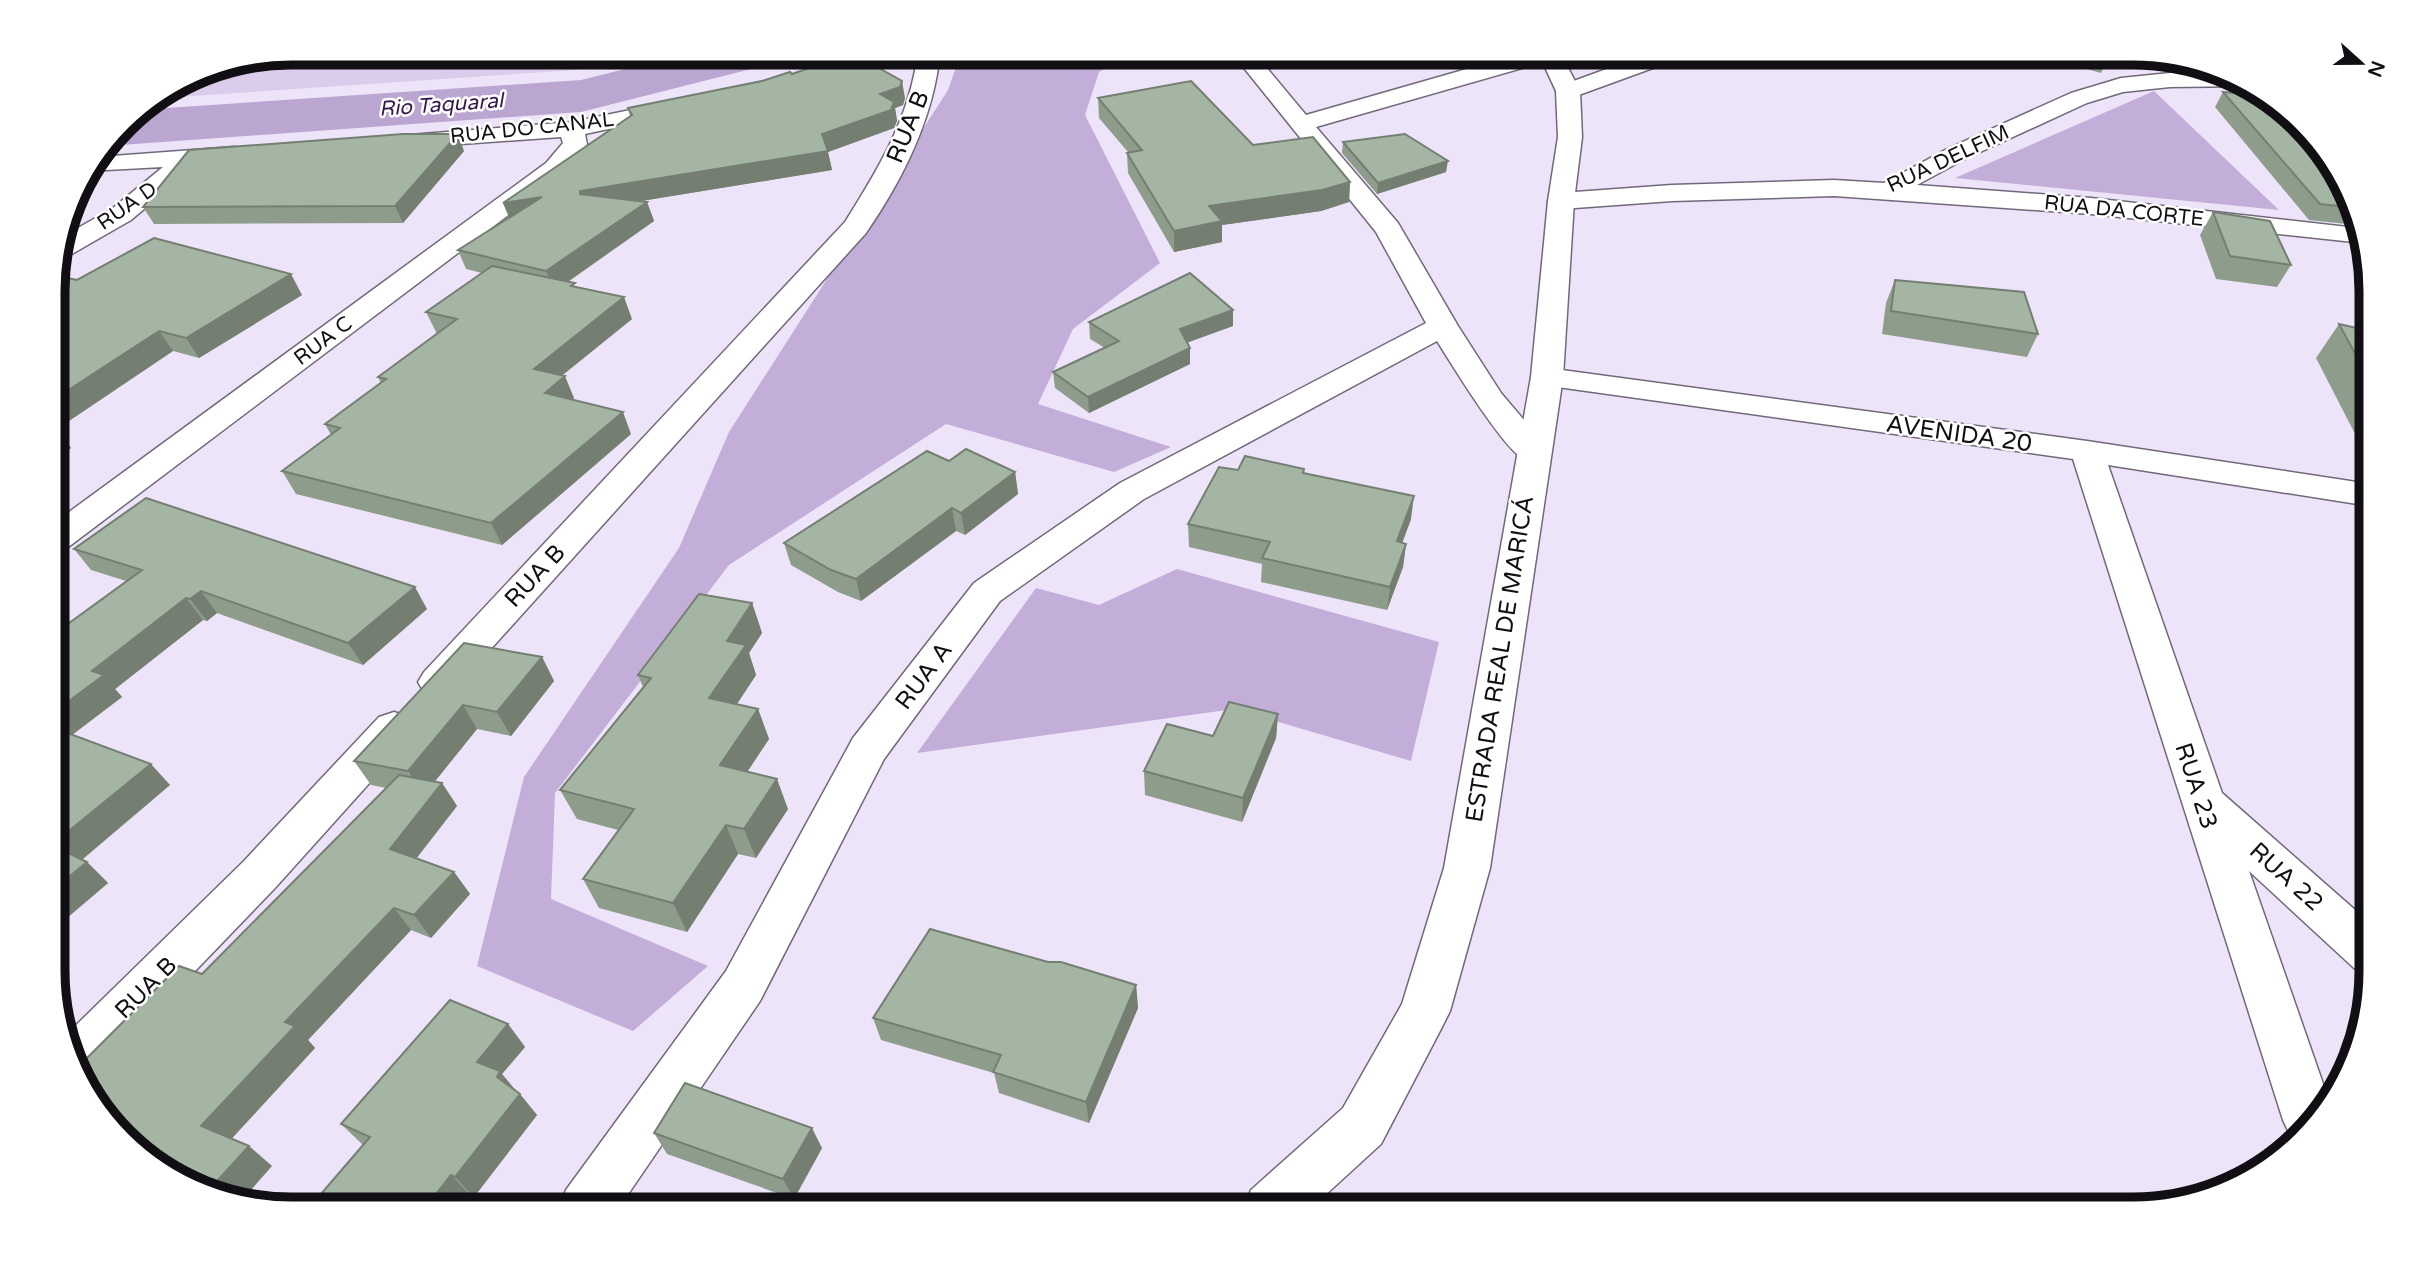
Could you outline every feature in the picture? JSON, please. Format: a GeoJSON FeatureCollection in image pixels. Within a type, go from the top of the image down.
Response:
{"type":"FeatureCollection","features":[{"type":"Feature","properties":{"kind":"street"},"geometry":{"type":"LineString","coordinates":[[794,80],[840,65]]}},
{"type":"Feature","properties":{"kind":"street","name":"RUA B"},"geometry":{"type":"LineString","coordinates":[[81,1054],[259,875],[856,227],[904,150],[928,76],[928,65]]}},
{"type":"Feature","properties":{"kind":"street"},"geometry":{"type":"LineString","coordinates":[[1256,65],[1255,68],[1299,124],[1388,229],[1443,326],[1489,398],[1533,451]]}},
{"type":"Feature","properties":{"kind":"street"},"geometry":{"type":"LineString","coordinates":[[1299,124],[1507,65]]}},
{"type":"Feature","properties":{"kind":"street","name":"ESTRADA REAL DE MARICÁ"},"geometry":{"type":"LineString","coordinates":[[1283,1197],[1362,1126],[1424,1011],[1467,869],[1547,377],[1560,201],[1570,137],[1568,91],[1555,65]]}},
{"type":"Feature","properties":{"kind":"street"},"geometry":{"type":"LineString","coordinates":[[1568,91],[1639,65]]}},
{"type":"Feature","properties":{"kind":"street","name":"RUA DELFIM"},"geometry":{"type":"LineString","coordinates":[[1560,201],[1672,193],[1793,189],[1888,191],[1968,148],[2079,98],[2121,85],[2170,80],[2215,81]]}},
{"type":"Feature","properties":{"kind":"street","name":"RUA DO CANAL"},"geometry":{"type":"LineString","coordinates":[[383,142],[497,136],[572,128],[705,102]]}},
{"type":"Feature","properties":{"kind":"street","name":"RUA C"},"geometry":{"type":"LineString","coordinates":[[65,532],[555,168],[575,144],[572,128]]}},
{"type":"Feature","properties":{"kind":"street"},"geometry":{"type":"LineString","coordinates":[[104,164],[260,152]]}},
{"type":"Feature","properties":{"kind":"street","name":"RUA D"},"geometry":{"type":"LineString","coordinates":[[70,243],[122,214],[191,157]]}},
{"type":"Feature","properties":{"kind":"street","name":"RUA DA CORTE"},"geometry":{"type":"LineString","coordinates":[[1888,191],[2091,206],[2352,235]]}},
{"type":"Feature","properties":{"kind":"street","name":"RUA A"},"geometry":{"type":"LineString","coordinates":[[594,1197],[743,986],[868,749],[988,592],[1132,491],[1443,326]]}},
{"type":"Feature","properties":{"kind":"street","name":"AVENIDA 20"},"geometry":{"type":"LineString","coordinates":[[1547,377],[2087,452],[2359,493]]}},
{"type":"Feature","properties":{"kind":"street","name":"RUA 23"},"geometry":{"type":"LineString","coordinates":[[2087,452],[2307,1115]]}},
{"type":"Feature","properties":{"kind":"street","name":"RUA 22"},"geometry":{"type":"LineString","coordinates":[[2201,800],[2359,942]]}},
{"type":"Feature","properties":{"kind":"shaded area"},"geometry":{"type":"Polygon","coordinates":[[[291,65],[592,65],[576,70],[175,97],[233,72],[291,65]]]}},
{"type":"Feature","properties":{"kind":"shaded area"},"geometry":{"type":"Polygon","coordinates":[[[957,65],[1112,65],[1099,72],[1085,115],[1160,263],[1073,329],[1038,404],[1171,447],[1114,472],[946,424],[729,565],[555,793],[551,899],[708,966],[633,1031],[477,966],[524,777],[679,548],[729,432],[948,90],[957,65]]]}},
{"type":"Feature","properties":{"kind":"shaded area"},"geometry":{"type":"Polygon","coordinates":[[[2154,91],[2279,210],[1955,178],[2154,91]]]}},
{"type":"Feature","properties":{"kind":"shaded area"},"geometry":{"type":"Polygon","coordinates":[[[1177,569],[1439,642],[1411,761],[1234,709],[917,753],[1036,588],[1099,605],[1177,569]]]}},
{"type":"Feature","properties":{"kind":"building"},"geometry":{"type":"Polygon","coordinates":[[[818,65],[873,65],[902,81],[900,87],[880,94],[894,102],[891,110],[822,134],[828,151],[580,191],[580,194],[647,202],[546,271],[458,250],[542,197],[503,203],[632,115],[628,108],[762,81],[790,72],[792,74],[818,65]]]}},
{"type":"Feature","properties":{"kind":"building"},"geometry":{"type":"Polygon","coordinates":[[[1191,81],[1253,145],[1313,137],[1350,182],[1322,190],[1209,206],[1222,221],[1174,231],[1127,153],[1142,150],[1098,98],[1191,81]]]}},
{"type":"Feature","properties":{"kind":"building"},"geometry":{"type":"Polygon","coordinates":[[[2223,92],[2243,94],[2259,103],[2303,142],[2329,178],[2342,206],[2320,204],[2223,92]]]}},
{"type":"Feature","properties":{"kind":"building"},"geometry":{"type":"Polygon","coordinates":[[[403,134],[458,134],[395,206],[143,207],[189,150],[403,134]]]}},
{"type":"Feature","properties":{"kind":"building"},"geometry":{"type":"Polygon","coordinates":[[[1405,134],[1448,161],[1378,183],[1343,142],[1405,134]]]}},
{"type":"Feature","properties":{"kind":"building"},"geometry":{"type":"Polygon","coordinates":[[[2213,212],[2270,221],[2291,265],[2230,256],[2213,212]]]}},
{"type":"Feature","properties":{"kind":"building"},"geometry":{"type":"Polygon","coordinates":[[[154,238],[291,274],[186,338],[159,331],[65,392],[65,278],[77,280],[154,238]]]}},
{"type":"Feature","properties":{"kind":"building"},"geometry":{"type":"Polygon","coordinates":[[[492,266],[575,283],[571,286],[624,297],[534,369],[565,376],[545,393],[623,412],[491,523],[282,471],[340,428],[325,424],[386,379],[378,377],[457,319],[426,312],[492,266]]]}},
{"type":"Feature","properties":{"kind":"building"},"geometry":{"type":"Polygon","coordinates":[[[1190,273],[1233,310],[1180,329],[1190,348],[1088,397],[1053,372],[1119,341],[1089,322],[1190,273]]]}},
{"type":"Feature","properties":{"kind":"building"},"geometry":{"type":"Polygon","coordinates":[[[1895,280],[2024,292],[2038,334],[1891,311],[1895,280]]]}},
{"type":"Feature","properties":{"kind":"building"},"geometry":{"type":"Polygon","coordinates":[[[2339,324],[2359,329],[2359,361],[2339,324]]]}},
{"type":"Feature","properties":{"kind":"building"},"geometry":{"type":"Polygon","coordinates":[[[966,449],[1015,472],[961,513],[952,508],[856,579],[831,570],[784,543],[927,451],[949,461],[966,449]]]}},
{"type":"Feature","properties":{"kind":"building"},"geometry":{"type":"Polygon","coordinates":[[[1245,456],[1304,469],[1303,473],[1414,496],[1397,541],[1406,544],[1390,587],[1262,558],[1270,542],[1188,524],[1219,467],[1238,470],[1245,456]]]}},
{"type":"Feature","properties":{"kind":"building"},"geometry":{"type":"Polygon","coordinates":[[[146,498],[415,587],[348,643],[201,591],[190,599],[186,598],[92,671],[104,675],[65,704],[65,626],[142,570],[74,549],[146,498]]]}},
{"type":"Feature","properties":{"kind":"building"},"geometry":{"type":"Polygon","coordinates":[[[699,594],[752,603],[727,641],[746,645],[709,698],[758,709],[720,765],[777,779],[744,829],[726,825],[673,903],[583,879],[634,809],[560,790],[651,678],[638,675],[699,594]]]}},
{"type":"Feature","properties":{"kind":"building"},"geometry":{"type":"Polygon","coordinates":[[[464,643],[542,657],[497,712],[463,705],[408,771],[354,761],[464,643]]]}},
{"type":"Feature","properties":{"kind":"building"},"geometry":{"type":"Polygon","coordinates":[[[1229,702],[1278,714],[1243,798],[1144,771],[1167,724],[1213,736],[1229,702]]]}},
{"type":"Feature","properties":{"kind":"building"},"geometry":{"type":"Polygon","coordinates":[[[65,732],[151,764],[65,834],[65,732]]]}},
{"type":"Feature","properties":{"kind":"building"},"geometry":{"type":"Polygon","coordinates":[[[399,775],[442,783],[390,849],[454,872],[414,915],[394,908],[285,1022],[295,1026],[201,1126],[249,1146],[215,1184],[165,1159],[142,1141],[103,1097],[84,1061],[179,966],[202,974],[399,775]]]}},
{"type":"Feature","properties":{"kind":"building"},"geometry":{"type":"Polygon","coordinates":[[[65,851],[87,862],[65,880],[65,851]]]}},
{"type":"Feature","properties":{"kind":"building"},"geometry":{"type":"Polygon","coordinates":[[[930,929],[1048,962],[1061,962],[1136,985],[1086,1102],[993,1072],[1001,1055],[873,1018],[930,929]]]}},
{"type":"Feature","properties":{"kind":"building"},"geometry":{"type":"Polygon","coordinates":[[[450,1000],[508,1024],[477,1062],[500,1071],[497,1077],[520,1094],[455,1177],[451,1175],[434,1197],[318,1197],[370,1137],[341,1124],[450,1000]]]}},
{"type":"Feature","properties":{"kind":"building"},"geometry":{"type":"Polygon","coordinates":[[[685,1083],[812,1128],[783,1179],[654,1133],[685,1083]]]}},
{"type":"Feature","properties":{"kind":"waterway","name":"Rio Taquaral"},"geometry":{"type":"LineString","coordinates":[[135,127],[581,96],[705,65]]}}]}
